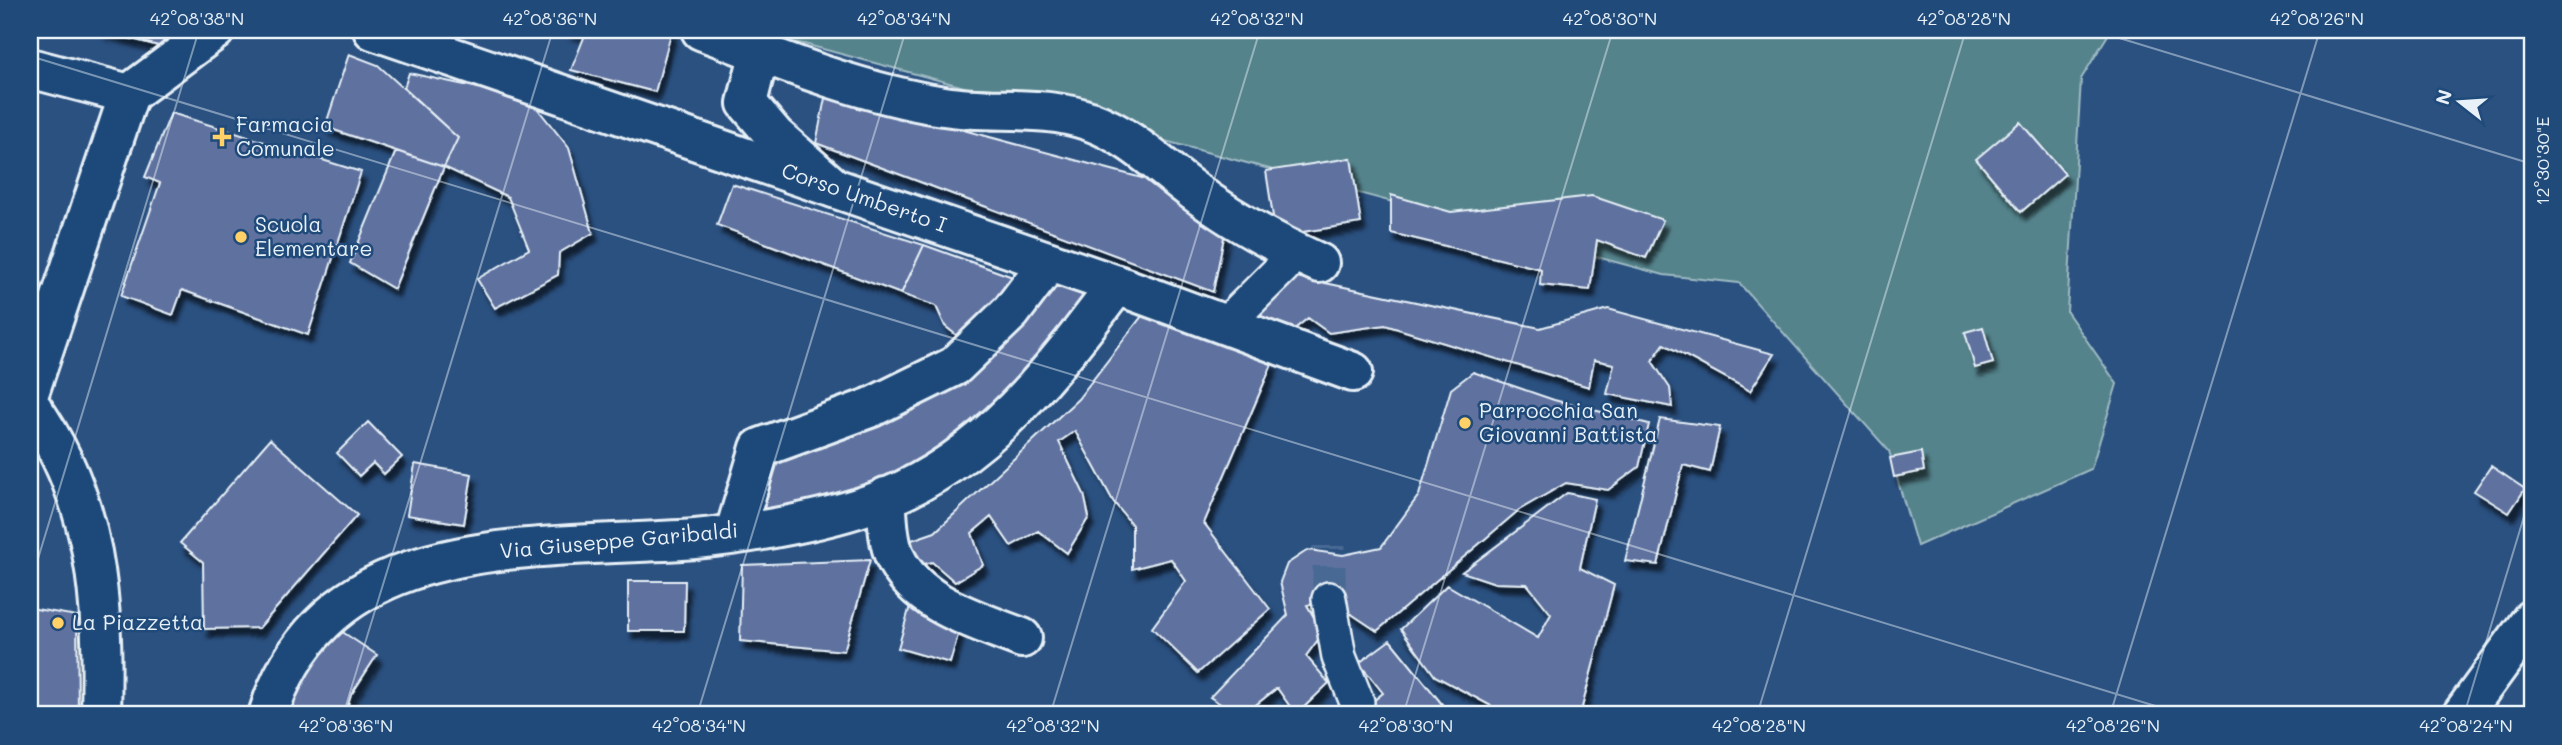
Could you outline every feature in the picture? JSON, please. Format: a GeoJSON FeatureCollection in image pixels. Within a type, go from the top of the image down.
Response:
{"type":"FeatureCollection","features":[{"type":"Feature","properties":{"kind":"street"},"geometry":{"type":"LineString","coordinates":[[30,390],[129,94],[215,30]]}},
{"type":"Feature","properties":{"kind":"street","name":"Corso Umberto I"},"geometry":{"type":"LineString","coordinates":[[373,30],[1117,285],[1353,372]]}},
{"type":"Feature","properties":{"kind":"street"},"geometry":{"type":"LineString","coordinates":[[701,30],[844,81],[926,103],[971,109],[1036,110],[1090,121],[1113,130],[1224,213],[1306,257]]}},
{"type":"Feature","properties":{"kind":"street"},"geometry":{"type":"LineString","coordinates":[[760,51],[747,103],[775,136],[834,188]]}},
{"type":"Feature","properties":{"kind":"street"},"geometry":{"type":"LineString","coordinates":[[30,68],[129,94]]}},
{"type":"Feature","properties":{"kind":"street"},"geometry":{"type":"LineString","coordinates":[[1225,324],[1283,267],[1306,257]]}},
{"type":"Feature","properties":{"kind":"street"},"geometry":{"type":"LineString","coordinates":[[735,532],[760,448],[872,407],[955,366],[1011,312],[1049,262]]}},
{"type":"Feature","properties":{"kind":"street","name":"Via Giuseppe Garibaldi"},"geometry":{"type":"LineString","coordinates":[[268,715],[286,675],[320,627],[357,594],[401,572],[439,561],[491,552],[698,538],[811,519],[887,498],[946,466],[990,432],[1049,375],[1117,285]]}},
{"type":"Feature","properties":{"kind":"street"},"geometry":{"type":"LineString","coordinates":[[30,405],[63,456],[86,519],[102,624],[101,715]]}},
{"type":"Feature","properties":{"kind":"street"},"geometry":{"type":"LineString","coordinates":[[887,498],[891,544],[895,557],[912,582],[950,608],[1022,638]]}},
{"type":"Feature","properties":{"kind":"street"},"geometry":{"type":"LineString","coordinates":[[1329,599],[1339,657],[1357,702]]}},
{"type":"Feature","properties":{"kind":"street"},"geometry":{"type":"LineString","coordinates":[[2462,715],[2532,619]]}},
{"type":"Feature","properties":{"kind":"green space"},"geometry":{"type":"Polygon","coordinates":[[[724,30],[2111,30],[2081,79],[2067,312],[2117,384],[2091,469],[1917,546],[1889,451],[1739,283],[1664,275],[804,44],[724,30]]]}},
{"type":"Feature","properties":{"kind":"building"},"geometry":{"type":"Polygon","coordinates":[[[99,30],[166,30],[162,47],[99,30]]]}},
{"type":"Feature","properties":{"kind":"building"},"geometry":{"type":"Polygon","coordinates":[[[565,30],[672,30],[655,92],[571,70],[585,35],[565,30]]]}},
{"type":"Feature","properties":{"kind":"building"},"geometry":{"type":"Polygon","coordinates":[[[349,54],[378,65],[458,138],[444,167],[325,127],[349,54]]]}},
{"type":"Feature","properties":{"kind":"building"},"geometry":{"type":"Polygon","coordinates":[[[409,73],[488,90],[537,108],[569,148],[593,233],[559,253],[558,275],[495,308],[477,279],[529,249],[508,197],[444,167],[458,138],[404,88],[409,73]]]}},
{"type":"Feature","properties":{"kind":"building"},"geometry":{"type":"Polygon","coordinates":[[[826,93],[1153,181],[1225,232],[1213,292],[816,143],[826,93]]]}},
{"type":"Feature","properties":{"kind":"building","name":"Scuola Elementare"},"geometry":{"type":"Polygon","coordinates":[[[171,113],[361,172],[308,335],[182,290],[173,315],[121,296],[160,183],[145,177],[171,113]]]}},
{"type":"Feature","properties":{"kind":"building"},"geometry":{"type":"Polygon","coordinates":[[[2020,122],[2065,174],[2021,212],[1976,159],[2020,122]]]}},
{"type":"Feature","properties":{"kind":"building"},"geometry":{"type":"Polygon","coordinates":[[[396,151],[444,167],[394,289],[350,263],[396,151]]]}},
{"type":"Feature","properties":{"kind":"building"},"geometry":{"type":"Polygon","coordinates":[[[1351,158],[1361,223],[1276,236],[1266,171],[1351,158]]]}},
{"type":"Feature","properties":{"kind":"building"},"geometry":{"type":"Polygon","coordinates":[[[732,184],[924,245],[901,294],[717,225],[732,184]]]}},
{"type":"Feature","properties":{"kind":"building"},"geometry":{"type":"Polygon","coordinates":[[[1391,195],[1451,212],[1592,196],[1663,220],[1646,258],[1597,240],[1590,290],[1540,285],[1541,269],[1391,233],[1391,195]]]}},
{"type":"Feature","properties":{"kind":"building"},"geometry":{"type":"Polygon","coordinates":[[[924,245],[1021,280],[960,338],[945,326],[936,306],[901,294],[924,245]]]}},
{"type":"Feature","properties":{"kind":"building"},"geometry":{"type":"Polygon","coordinates":[[[1287,275],[1540,328],[1608,309],[1774,354],[1750,391],[1664,344],[1652,361],[1670,388],[1672,407],[1607,394],[1614,364],[1594,360],[1589,387],[1385,325],[1329,333],[1308,318],[1292,331],[1246,313],[1287,275]]]}},
{"type":"Feature","properties":{"kind":"building"},"geometry":{"type":"Polygon","coordinates":[[[1050,282],[1090,297],[988,414],[940,457],[843,498],[755,514],[769,463],[1050,282]]]}},
{"type":"Feature","properties":{"kind":"building"},"geometry":{"type":"Polygon","coordinates":[[[1142,316],[1273,362],[1204,523],[1270,609],[1198,673],[1152,628],[1186,581],[1171,559],[1132,569],[1132,525],[1113,501],[1075,431],[1059,442],[1084,494],[1089,517],[1067,553],[1038,531],[1011,546],[991,517],[972,533],[983,565],[955,582],[932,562],[911,567],[897,545],[935,532],[1078,399],[1142,316]]]}},
{"type":"Feature","properties":{"kind":"building"},"geometry":{"type":"Polygon","coordinates":[[[1983,327],[1993,363],[1975,368],[1965,332],[1983,327]]]}},
{"type":"Feature","properties":{"kind":"building"},"geometry":{"type":"Polygon","coordinates":[[[1473,372],[1554,400],[1649,424],[1639,467],[1608,490],[1566,483],[1519,510],[1377,631],[1329,599],[1307,605],[1323,633],[1306,656],[1329,683],[1296,715],[1277,688],[1243,715],[1237,715],[1210,697],[1288,615],[1280,582],[1287,564],[1308,550],[1343,555],[1381,547],[1419,495],[1451,389],[1473,372]]]}},
{"type":"Feature","properties":{"kind":"building"},"geometry":{"type":"Polygon","coordinates":[[[1660,419],[1720,427],[1710,472],[1683,465],[1658,565],[1625,561],[1660,419]]]}},
{"type":"Feature","properties":{"kind":"building"},"geometry":{"type":"Polygon","coordinates":[[[368,422],[402,457],[384,474],[373,463],[359,476],[337,453],[368,422]]]}},
{"type":"Feature","properties":{"kind":"building"},"geometry":{"type":"Polygon","coordinates":[[[270,439],[357,515],[259,628],[204,629],[203,562],[180,543],[270,439]]]}},
{"type":"Feature","properties":{"kind":"building"},"geometry":{"type":"Polygon","coordinates":[[[1921,452],[1924,471],[1894,477],[1890,458],[1921,452]]]}},
{"type":"Feature","properties":{"kind":"building"},"geometry":{"type":"Polygon","coordinates":[[[415,464],[472,474],[464,524],[407,515],[415,464]]]}},
{"type":"Feature","properties":{"kind":"building"},"geometry":{"type":"Polygon","coordinates":[[[2491,466],[2525,489],[2509,513],[2474,491],[2491,466]]]}},
{"type":"Feature","properties":{"kind":"building"},"geometry":{"type":"Polygon","coordinates":[[[1567,493],[1595,499],[1580,568],[1614,585],[1580,715],[1508,715],[1435,676],[1401,629],[1447,585],[1538,638],[1551,614],[1527,584],[1495,583],[1462,572],[1567,493]]]}},
{"type":"Feature","properties":{"kind":"building"},"geometry":{"type":"Polygon","coordinates":[[[870,560],[844,651],[740,641],[742,565],[870,560]]]}},
{"type":"Feature","properties":{"kind":"building"},"geometry":{"type":"Polygon","coordinates":[[[628,581],[685,581],[684,631],[628,631],[628,581]]]}},
{"type":"Feature","properties":{"kind":"building"},"geometry":{"type":"Polygon","coordinates":[[[910,606],[962,621],[950,663],[898,648],[910,606]]]}},
{"type":"Feature","properties":{"kind":"building"},"geometry":{"type":"Polygon","coordinates":[[[30,608],[77,616],[78,715],[30,715],[30,608]]]}},
{"type":"Feature","properties":{"kind":"building"},"geometry":{"type":"Polygon","coordinates":[[[332,625],[377,655],[351,695],[345,715],[286,715],[332,625]]]}},
{"type":"Feature","properties":{"kind":"building"},"geometry":{"type":"Polygon","coordinates":[[[1390,640],[1442,704],[1430,715],[1356,715],[1383,693],[1359,663],[1390,640]]]}},
{"type":"Feature","properties":{"kind":"building"},"geometry":{"type":"Polygon","coordinates":[[[1461,706],[1472,715],[1451,715],[1461,706]]]}},
{"type":"Feature","properties":{"kind":"tunnel"},"geometry":{"type":"LineString","coordinates":[[1329,546],[1329,599]]}},
{"type":"Feature","properties":{"kind":"place","name":"Farmacia Comunale"},"geometry":{"type":"Point","coordinates":[222,137]}},
{"type":"Feature","properties":{"kind":"place","name":"Scuola Elementare"},"geometry":{"type":"Point","coordinates":[241,237]}},
{"type":"Feature","properties":{"kind":"place","name":"Parrocchia San Giovanni Battista"},"geometry":{"type":"Point","coordinates":[1465,423]}},
{"type":"Feature","properties":{"kind":"place","name":"La Piazzetta"},"geometry":{"type":"Point","coordinates":[58,623]}}]}
